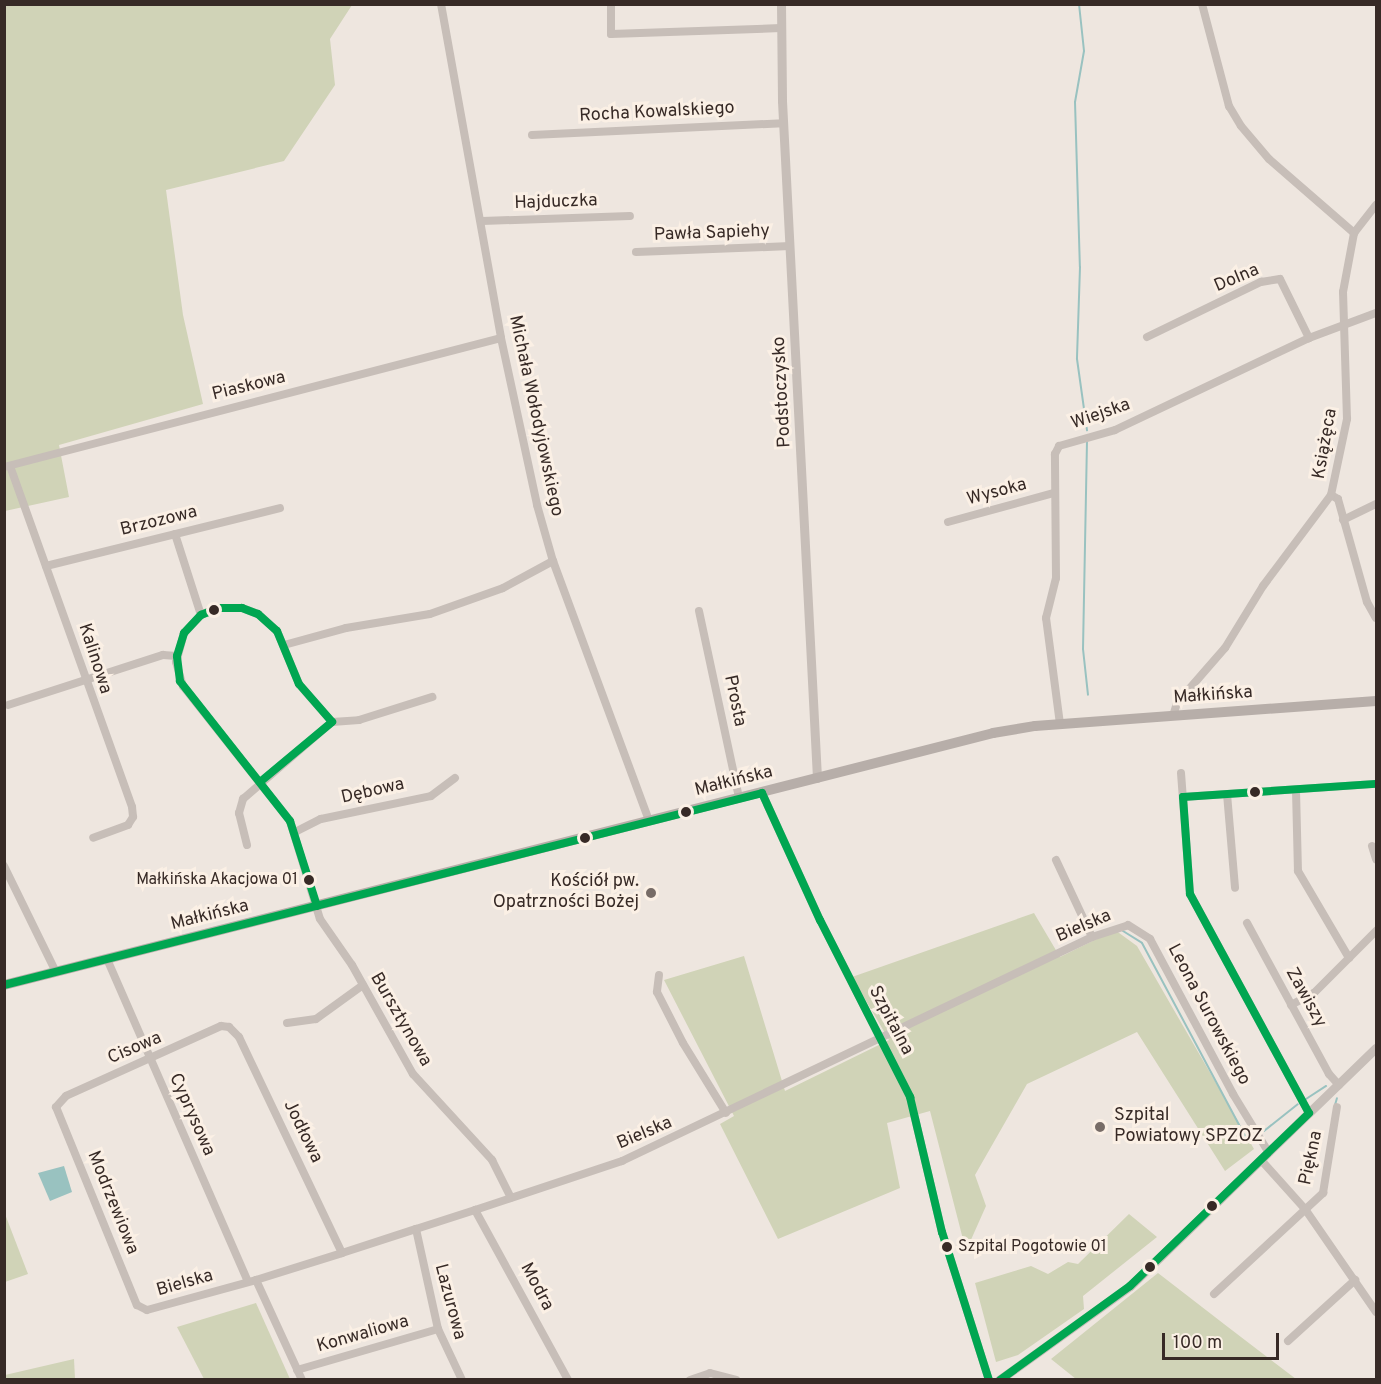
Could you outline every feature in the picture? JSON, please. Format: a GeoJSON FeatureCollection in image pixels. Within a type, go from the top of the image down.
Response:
{"type":"FeatureCollection","features":[{"type":"Feature","properties":{"kind":"main road","name":"Małkińska"},"geometry":{"type":"LineString","coordinates":[[4,985],[993,733],[1060,724],[1377,701]]}},
{"type":"Feature","properties":{"kind":"street","name":"Michała Wołodyjowskiego"},"geometry":{"type":"LineString","coordinates":[[441,4],[482,221],[501,338],[537,505],[553,561],[649,820]]}},
{"type":"Feature","properties":{"kind":"street"},"geometry":{"type":"LineString","coordinates":[[611,4],[611,34],[781,28]]}},
{"type":"Feature","properties":{"kind":"street","name":"Podstoczysko"},"geometry":{"type":"LineString","coordinates":[[781,4],[783,123],[817,778]]}},
{"type":"Feature","properties":{"kind":"street"},"geometry":{"type":"LineString","coordinates":[[1202,4],[1229,106],[1241,126],[1269,159],[1354,233]]}},
{"type":"Feature","properties":{"kind":"street","name":"Rocha Kowalskiego"},"geometry":{"type":"LineString","coordinates":[[532,135],[783,123]]}},
{"type":"Feature","properties":{"kind":"street","name":"Książęca"},"geometry":{"type":"LineString","coordinates":[[1173,716],[1177,703],[1225,648],[1263,586],[1331,495],[1347,419],[1343,292],[1354,233],[1377,205]]}},
{"type":"Feature","properties":{"kind":"street","name":"Hajduczka"},"geometry":{"type":"LineString","coordinates":[[482,221],[630,216]]}},
{"type":"Feature","properties":{"kind":"street","name":"Pawła Sapiehy"},"geometry":{"type":"LineString","coordinates":[[636,252],[790,246]]}},
{"type":"Feature","properties":{"kind":"street","name":"Dolna"},"geometry":{"type":"LineString","coordinates":[[1147,337],[1261,282],[1280,279],[1309,338]]}},
{"type":"Feature","properties":{"kind":"street","name":"Wiejska"},"geometry":{"type":"LineString","coordinates":[[1060,724],[1046,618],[1056,578],[1054,493],[1055,454],[1059,446],[1115,430],[1309,338],[1345,322],[1377,313]]}},
{"type":"Feature","properties":{"kind":"street","name":"Piaskowa"},"geometry":{"type":"LineString","coordinates":[[7,466],[501,338]]}},
{"type":"Feature","properties":{"kind":"street","name":"Kalinowa"},"geometry":{"type":"LineString","coordinates":[[7,466],[46,566],[133,817],[121,829],[93,838]]}},
{"type":"Feature","properties":{"kind":"street","name":"Wysoka"},"geometry":{"type":"LineString","coordinates":[[948,522],[1054,493]]}},
{"type":"Feature","properties":{"kind":"street"},"geometry":{"type":"LineString","coordinates":[[1331,495],[1338,499],[1367,602],[1377,618]]}},
{"type":"Feature","properties":{"kind":"street"},"geometry":{"type":"LineString","coordinates":[[1343,520],[1377,504]]}},
{"type":"Feature","properties":{"kind":"street","name":"Brzozowa"},"geometry":{"type":"LineString","coordinates":[[46,566],[280,508]]}},
{"type":"Feature","properties":{"kind":"street"},"geometry":{"type":"LineString","coordinates":[[174,534],[201,615]]}},
{"type":"Feature","properties":{"kind":"street"},"geometry":{"type":"LineString","coordinates":[[284,645],[346,628],[430,614],[487,595],[553,561]]}},
{"type":"Feature","properties":{"kind":"street"},"geometry":{"type":"LineString","coordinates":[[8,705],[163,655],[177,656],[184,633],[201,615],[224,607],[248,609],[270,623],[284,645],[299,684],[332,722]]}},
{"type":"Feature","properties":{"kind":"street","name":"Prosta"},"geometry":{"type":"LineString","coordinates":[[699,610],[739,798]]}},
{"type":"Feature","properties":{"kind":"street","name":"Bursztynowa"},"geometry":{"type":"LineString","coordinates":[[177,656],[183,686],[260,782],[295,832],[320,919],[363,985],[413,1074],[492,1160],[511,1198]]}},
{"type":"Feature","properties":{"kind":"street"},"geometry":{"type":"LineString","coordinates":[[247,845],[240,806],[260,782],[332,722],[359,720],[432,697]]}},
{"type":"Feature","properties":{"kind":"street"},"geometry":{"type":"LineString","coordinates":[[1181,773],[1190,894],[1310,1113]]}},
{"type":"Feature","properties":{"kind":"street","name":"Dębowa"},"geometry":{"type":"LineString","coordinates":[[295,832],[321,819],[431,796],[455,778]]}},
{"type":"Feature","properties":{"kind":"street"},"geometry":{"type":"LineString","coordinates":[[1183,797],[1377,784]]}},
{"type":"Feature","properties":{"kind":"street"},"geometry":{"type":"LineString","coordinates":[[1296,790],[1298,871],[1349,958]]}},
{"type":"Feature","properties":{"kind":"street","name":"Szpitalna"},"geometry":{"type":"LineString","coordinates":[[762,793],[820,920],[883,1039],[915,1114],[942,1232],[989,1380]]}},
{"type":"Feature","properties":{"kind":"street"},"geometry":{"type":"LineString","coordinates":[[1227,794],[1234,888]]}},
{"type":"Feature","properties":{"kind":"street"},"geometry":{"type":"LineString","coordinates":[[1372,846],[1377,859]]}},
{"type":"Feature","properties":{"kind":"street"},"geometry":{"type":"LineString","coordinates":[[1056,860],[1092,937]]}},
{"type":"Feature","properties":{"kind":"street"},"geometry":{"type":"LineString","coordinates":[[4,866],[56,972]]}},
{"type":"Feature","properties":{"kind":"street","name":"Zawiszy"},"geometry":{"type":"LineString","coordinates":[[1247,923],[1291,1005],[1339,1085]]}},
{"type":"Feature","properties":{"kind":"street","name":"Bielska"},"geometry":{"type":"LineString","coordinates":[[142,1310],[252,1281],[622,1161],[883,1039],[1092,937],[1119,925],[1135,927]]}},
{"type":"Feature","properties":{"kind":"street","name":"Leona Surowskiego"},"geometry":{"type":"LineString","coordinates":[[1135,927],[1150,939],[1233,1094],[1269,1153]]}},
{"type":"Feature","properties":{"kind":"street"},"geometry":{"type":"LineString","coordinates":[[1291,1005],[1314,993],[1377,932]]}},
{"type":"Feature","properties":{"kind":"street","name":"Cyprysowa"},"geometry":{"type":"LineString","coordinates":[[107,959],[252,1281],[302,1380]]}},
{"type":"Feature","properties":{"kind":"street"},"geometry":{"type":"LineString","coordinates":[[659,975],[655,983],[657,992],[682,1043],[726,1113]]}},
{"type":"Feature","properties":{"kind":"street"},"geometry":{"type":"LineString","coordinates":[[286,1023],[316,1019],[363,985]]}},
{"type":"Feature","properties":{"kind":"street","name":"Cisowa"},"geometry":{"type":"LineString","coordinates":[[56,1107],[66,1096],[221,1026],[229,1027]]}},
{"type":"Feature","properties":{"kind":"street","name":"Jodłowa"},"geometry":{"type":"LineString","coordinates":[[229,1027],[239,1036],[342,1253]]}},
{"type":"Feature","properties":{"kind":"street"},"geometry":{"type":"LineString","coordinates":[[999,1380],[1108,1305],[1377,1048]]}},
{"type":"Feature","properties":{"kind":"street","name":"Modrzewiowa"},"geometry":{"type":"LineString","coordinates":[[56,1107],[142,1310]]}},
{"type":"Feature","properties":{"kind":"street","name":"Piękna"},"geometry":{"type":"LineString","coordinates":[[1214,1294],[1323,1193],[1336,1107]]}},
{"type":"Feature","properties":{"kind":"street"},"geometry":{"type":"LineString","coordinates":[[1261,1160],[1305,1209],[1377,1312]]}},
{"type":"Feature","properties":{"kind":"street","name":"Modra"},"geometry":{"type":"LineString","coordinates":[[475,1210],[568,1380]]}},
{"type":"Feature","properties":{"kind":"street","name":"Lazurowa"},"geometry":{"type":"LineString","coordinates":[[416,1229],[438,1329],[462,1380]]}},
{"type":"Feature","properties":{"kind":"street"},"geometry":{"type":"LineString","coordinates":[[1288,1341],[1355,1280]]}},
{"type":"Feature","properties":{"kind":"street","name":"Konwaliowa"},"geometry":{"type":"LineString","coordinates":[[297,1370],[438,1329]]}},
{"type":"Feature","properties":{"kind":"street"},"geometry":{"type":"LineString","coordinates":[[690,1380],[710,1373],[736,1380]]}},
{"type":"Feature","properties":{"kind":"green space"},"geometry":{"type":"Polygon","coordinates":[[[4,5],[352,5],[330,39],[335,85],[284,161],[166,190],[183,315],[203,404],[59,445],[69,497],[5,511],[4,5]]]}},
{"type":"Feature","properties":{"kind":"green space"},"geometry":{"type":"Polygon","coordinates":[[[1034,913],[1060,957],[1115,930],[1137,946],[1254,1149],[1225,1171],[1137,1032],[1027,1084],[975,1175],[986,1206],[966,1251],[930,1111],[887,1123],[900,1188],[778,1239],[720,1124],[734,1116],[664,980],[744,956],[785,1091],[889,1040],[852,977],[1034,913]]]}},
{"type":"Feature","properties":{"kind":"green space"},"geometry":{"type":"Polygon","coordinates":[[[5,1214],[28,1274],[4,1282],[5,1214]]]}},
{"type":"Feature","properties":{"kind":"green space"},"geometry":{"type":"Polygon","coordinates":[[[1129,1214],[1157,1237],[1083,1296],[1084,1309],[1018,1355],[996,1362],[975,1283],[1031,1266],[1048,1274],[1068,1262],[1078,1264],[1129,1214]]]}},
{"type":"Feature","properties":{"kind":"green space"},"geometry":{"type":"Polygon","coordinates":[[[1158,1273],[1296,1379],[1076,1379],[1051,1359],[1158,1273]]]}},
{"type":"Feature","properties":{"kind":"green space"},"geometry":{"type":"Polygon","coordinates":[[[256,1303],[290,1379],[204,1379],[177,1327],[256,1303]]]}},
{"type":"Feature","properties":{"kind":"green space"},"geometry":{"type":"Polygon","coordinates":[[[74,1359],[75,1379],[5,1379],[5,1375],[74,1359]]]}},
{"type":"Feature","properties":{"kind":"water"},"geometry":{"type":"Polygon","coordinates":[[[64,1166],[72,1192],[50,1201],[38,1173],[64,1166]]]}},
{"type":"Feature","properties":{"kind":"waterway"},"geometry":{"type":"LineString","coordinates":[[1079,4],[1084,51],[1075,102],[1080,267],[1077,359],[1087,430]]}},
{"type":"Feature","properties":{"kind":"waterway"},"geometry":{"type":"LineString","coordinates":[[1087,441],[1083,649],[1088,695]]}},
{"type":"Feature","properties":{"kind":"waterway"},"geometry":{"type":"LineString","coordinates":[[1123,931],[1142,943],[1245,1136]]}},
{"type":"Feature","properties":{"kind":"waterway"},"geometry":{"type":"LineString","coordinates":[[1306,1099],[1326,1086]]}},
{"type":"Feature","properties":{"kind":"waterway"},"geometry":{"type":"LineString","coordinates":[[1335,1105],[1337,1098]]}},
{"type":"Feature","properties":{"kind":"waterway"},"geometry":{"type":"LineString","coordinates":[[1264,1131],[1298,1104]]}},
{"type":"Feature","properties":{"kind":"transit line"},"geometry":{"type":"LineString","coordinates":[[317,906],[290,821],[180,681],[177,656],[184,633],[201,615],[218,608],[242,608],[258,614],[277,631],[299,684],[332,722]]}},
{"type":"Feature","properties":{"kind":"transit line"},"geometry":{"type":"LineString","coordinates":[[260,782],[332,722]]}},
{"type":"Feature","properties":{"kind":"transit line"},"geometry":{"type":"LineString","coordinates":[[1183,797],[1376,784]]}},
{"type":"Feature","properties":{"kind":"transit line"},"geometry":{"type":"LineString","coordinates":[[762,793],[820,920],[910,1097],[942,1232],[989,1380]]}},
{"type":"Feature","properties":{"kind":"transit line"},"geometry":{"type":"LineString","coordinates":[[4,985],[762,793]]}},
{"type":"Feature","properties":{"kind":"transit line"},"geometry":{"type":"LineString","coordinates":[[1183,797],[1190,894],[1309,1113]]}},
{"type":"Feature","properties":{"kind":"transit line"},"geometry":{"type":"LineString","coordinates":[[1000,1380],[1130,1286],[1309,1113]]}},
{"type":"Feature","properties":{"kind":"place","name":"Małkińska Akacjowa 01"},"geometry":{"type":"Point","coordinates":[309,880]}},
{"type":"Feature","properties":{"kind":"place","name":"Kościół pw. Opatrzności Bożej"},"geometry":{"type":"Point","coordinates":[651,893]}},
{"type":"Feature","properties":{"kind":"place","name":"Szpital Powiatowy SPZOZ"},"geometry":{"type":"Point","coordinates":[1100,1127]}},
{"type":"Feature","properties":{"kind":"place","name":"Szpital Pogotowie 01"},"geometry":{"type":"Point","coordinates":[947,1247]}}]}
